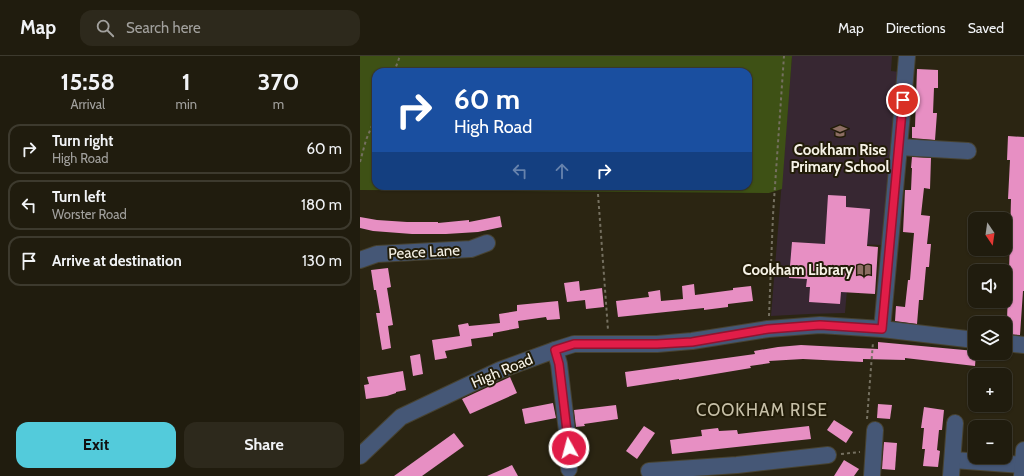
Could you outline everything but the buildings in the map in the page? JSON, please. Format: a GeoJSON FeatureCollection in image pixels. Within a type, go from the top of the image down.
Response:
{"type":"FeatureCollection","features":[{"type":"Feature","properties":{"kind":"street"},"geometry":{"type":"LineString","coordinates":[[878,329],[900,147],[907,56]]}},
{"type":"Feature","properties":{"kind":"street"},"geometry":{"type":"LineString","coordinates":[[900,147],[968,151]]}},
{"type":"Feature","properties":{"kind":"street","name":"Peace Lane"},"geometry":{"type":"LineString","coordinates":[[360,260],[377,254],[471,249],[487,242]]}},
{"type":"Feature","properties":{"kind":"street","name":"High Road"},"geometry":{"type":"LineString","coordinates":[[361,452],[401,417],[500,370],[574,344],[692,342],[768,329],[820,325],[878,329],[968,339]]}},
{"type":"Feature","properties":{"kind":"street"},"geometry":{"type":"LineString","coordinates":[[1012,344],[1024,345]]}},
{"type":"Feature","properties":{"kind":"street"},"geometry":{"type":"LineString","coordinates":[[555,350],[559,364],[569,448],[569,469]]}},
{"type":"Feature","properties":{"kind":"street"},"geometry":{"type":"LineString","coordinates":[[951,476],[955,423]]}},
{"type":"Feature","properties":{"kind":"street"},"geometry":{"type":"LineString","coordinates":[[871,427],[872,476]]}},
{"type":"Feature","properties":{"kind":"street"},"geometry":{"type":"LineString","coordinates":[[656,467],[737,471],[823,460]]}},
{"type":"Feature","properties":{"kind":"street"},"geometry":{"type":"LineString","coordinates":[[953,460],[1023,464]]}},
{"type":"Feature","properties":{"kind":"path"},"geometry":{"type":"LineString","coordinates":[[396,68],[400,56]]}},
{"type":"Feature","properties":{"kind":"path"},"geometry":{"type":"LineString","coordinates":[[768,329],[773,215],[784,56]]}},
{"type":"Feature","properties":{"kind":"path"},"geometry":{"type":"LineString","coordinates":[[360,162],[372,126]]}},
{"type":"Feature","properties":{"kind":"path"},"geometry":{"type":"LineString","coordinates":[[598,194],[610,344]]}},
{"type":"Feature","properties":{"kind":"path"},"geometry":{"type":"LineString","coordinates":[[871,427],[878,329]]}},
{"type":"Feature","properties":{"kind":"path"},"geometry":{"type":"LineString","coordinates":[[823,460],[864,452]]}},
{"type":"Feature","properties":{"kind":"shaded area","name":"Cookham Rise Primary School"},"geometry":{"type":"Polygon","coordinates":[[[792,56],[892,56],[891,71],[900,72],[883,245],[851,244],[845,313],[771,316],[792,56]]]}},
{"type":"Feature","properties":{"kind":"green space"},"geometry":{"type":"Polygon","coordinates":[[[360,56],[792,56],[782,189],[769,193],[360,190],[360,56]]]}},
{"type":"Feature","properties":{"kind":"place","name":"Cookham Rise Primary School"},"geometry":{"type":"Point","coordinates":[840,131]}},
{"type":"Feature","properties":{"kind":"place","name":"Cookham Library"},"geometry":{"type":"Point","coordinates":[864,270]}},
{"type":"Feature","properties":{"kind":"district","name":"COOKHAM RISE"},"geometry":{"type":"Point","coordinates":[762,410]}},
{"type":"Feature","properties":{"kind":"route"},"geometry":{"type":"LineString","coordinates":[[569,448],[559,364],[555,350],[574,344],[657,344],[692,342],[768,329],[820,325],[882,329],[900,147],[903,100]]}}]}
